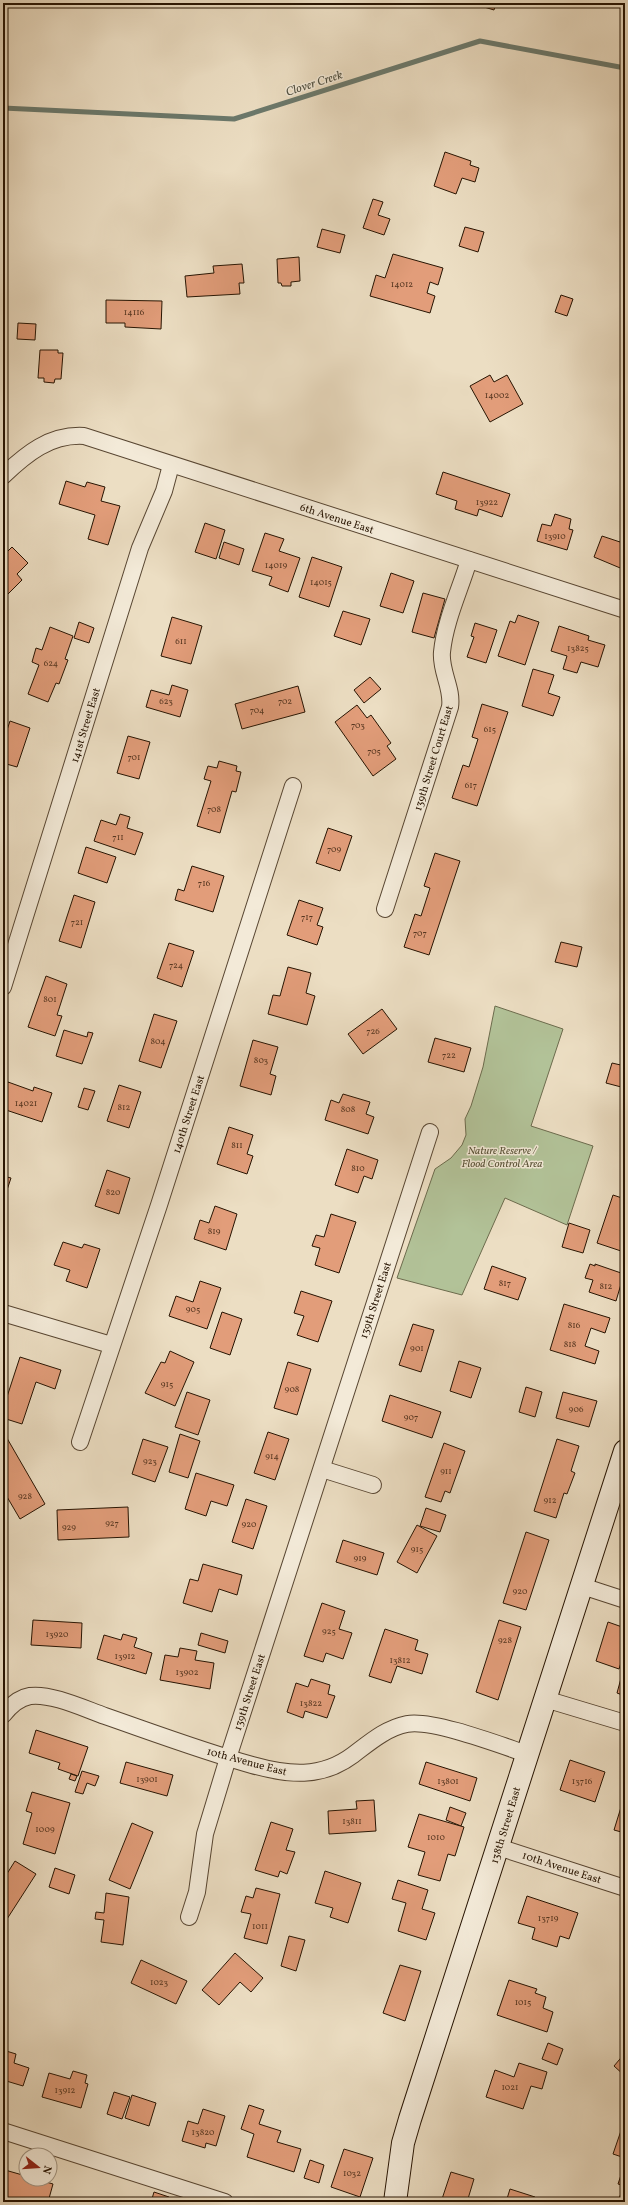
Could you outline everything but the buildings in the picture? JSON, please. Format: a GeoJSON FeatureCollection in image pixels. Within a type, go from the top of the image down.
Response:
{"type":"FeatureCollection","features":[{"type":"Feature","properties":{"kind":"street","name":"6th Avenue East"},"geometry":{"type":"LineString","coordinates":[[3,476],[19,460],[48,442],[61,437],[84,436],[625,610]]}},
{"type":"Feature","properties":{"kind":"street","name":"141st Street East"},"geometry":{"type":"LineString","coordinates":[[3,987],[140,548],[164,491],[171,465]]}},
{"type":"Feature","properties":{"kind":"street","name":"139th Street Court East"},"geometry":{"type":"LineString","coordinates":[[385,909],[450,707],[452,697],[442,653],[446,632],[469,560]]}},
{"type":"Feature","properties":{"kind":"street","name":"140th Street East"},"geometry":{"type":"LineString","coordinates":[[80,1442],[159,1205],[293,786]]}},
{"type":"Feature","properties":{"kind":"street","name":"139th Street East"},"geometry":{"type":"LineString","coordinates":[[189,1917],[197,1892],[204,1834],[322,1469],[361,1341],[430,1132]]}},
{"type":"Feature","properties":{"kind":"street"},"geometry":{"type":"LineString","coordinates":[[3,1313],[111,1346]]}},
{"type":"Feature","properties":{"kind":"street","name":"138th Street East"},"geometry":{"type":"LineString","coordinates":[[395,2202],[403,2143],[410,2119],[625,1451]]}},
{"type":"Feature","properties":{"kind":"street"},"geometry":{"type":"LineString","coordinates":[[322,1469],[374,1485]]}},
{"type":"Feature","properties":{"kind":"street"},"geometry":{"type":"LineString","coordinates":[[582,1586],[625,1600]]}},
{"type":"Feature","properties":{"kind":"street","name":"10th Avenue East"},"geometry":{"type":"LineString","coordinates":[[6,1711],[20,1699],[41,1696],[80,1707],[228,1758],[275,1771],[298,1774],[315,1773],[342,1762],[365,1744],[393,1728],[413,1724],[434,1726],[527,1754]]}},
{"type":"Feature","properties":{"kind":"street"},"geometry":{"type":"LineString","coordinates":[[545,1698],[625,1723]]}},
{"type":"Feature","properties":{"kind":"street","name":"10th Avenue East"},"geometry":{"type":"LineString","coordinates":[[498,1847],[625,1888]]}},
{"type":"Feature","properties":{"kind":"street"},"geometry":{"type":"LineString","coordinates":[[3,2132],[218,2201]]}},
{"type":"Feature","properties":{"kind":"green space","name":"Nature Reserve / Flood Control Area"},"geometry":{"type":"Polygon","coordinates":[[[495,1006],[563,1029],[531,1126],[593,1146],[567,1225],[505,1198],[462,1295],[397,1278],[435,1169],[451,1158],[462,1145],[466,1135],[465,1119],[471,1106],[483,1067],[495,1006]]]}},
{"type":"Feature","properties":{"kind":"waterway","name":"Clover Creek"},"geometry":{"type":"LineString","coordinates":[[3,108],[234,119],[480,41],[625,68]]}}]}
